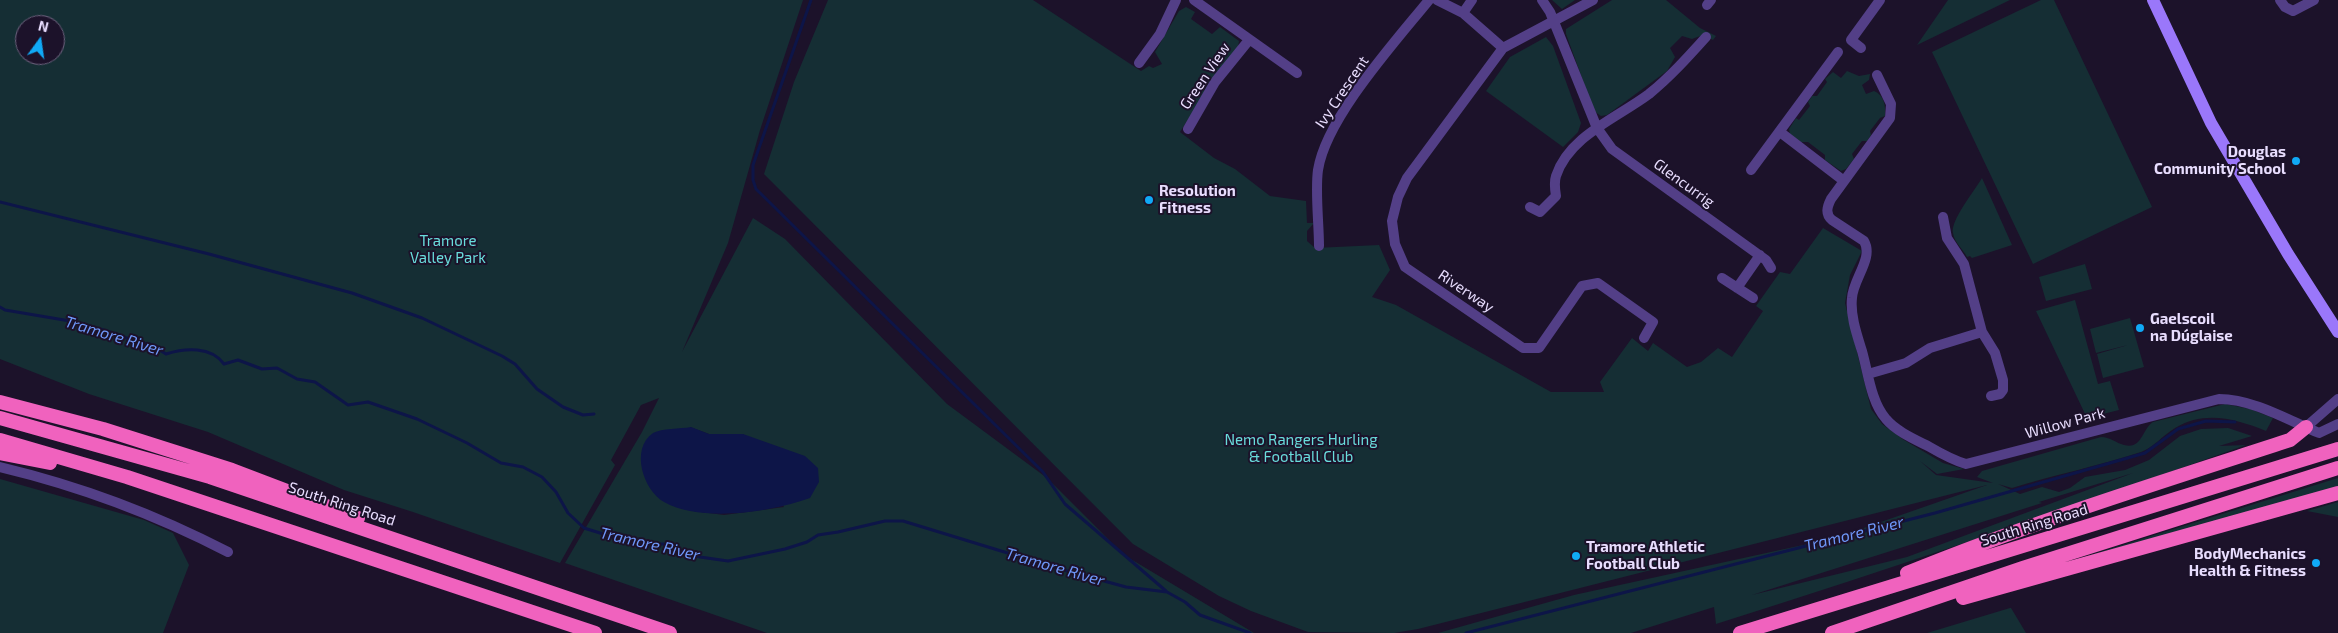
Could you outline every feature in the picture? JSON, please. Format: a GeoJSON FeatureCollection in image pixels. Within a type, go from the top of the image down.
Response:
{"type":"FeatureCollection","features":[{"type":"Feature","properties":{"kind":"highway"},"geometry":{"type":"LineString","coordinates":[[0,402],[104,429],[232,470],[337,508],[422,548]]}},
{"type":"Feature","properties":{"kind":"highway","name":"South Ring Road"},"geometry":{"type":"LineString","coordinates":[[1,418],[210,477],[670,633]]}},
{"type":"Feature","properties":{"kind":"highway"},"geometry":{"type":"LineString","coordinates":[[1825,606],[1968,548],[2140,488],[2290,440],[2306,427]]}},
{"type":"Feature","properties":{"kind":"highway"},"geometry":{"type":"LineString","coordinates":[[0,440],[127,477],[595,633]]}},
{"type":"Feature","properties":{"kind":"highway","name":"South Ring Road"},"geometry":{"type":"LineString","coordinates":[[1740,633],[2338,449]]}},
{"type":"Feature","properties":{"kind":"highway"},"geometry":{"type":"LineString","coordinates":[[0,453],[127,477]]}},
{"type":"Feature","properties":{"kind":"highway"},"geometry":{"type":"LineString","coordinates":[[1832,633],[2023,568],[2338,468]]}},
{"type":"Feature","properties":{"kind":"highway"},"geometry":{"type":"LineString","coordinates":[[1864,622],[1973,595],[2338,493]]}},
{"type":"Feature","properties":{"kind":"main road"},"geometry":{"type":"LineString","coordinates":[[2153,0],[2211,123],[2293,263],[2338,332]]}},
{"type":"Feature","properties":{"kind":"street"},"geometry":{"type":"LineString","coordinates":[[1139,63],[1160,34],[1176,0]]}},
{"type":"Feature","properties":{"kind":"street","name":"Green View"},"geometry":{"type":"LineString","coordinates":[[1194,0],[1297,73]]}},
{"type":"Feature","properties":{"kind":"street","name":"Ivy Crescent"},"geometry":{"type":"LineString","coordinates":[[1319,246],[1318,171],[1330,132],[1386,54],[1429,0]]}},
{"type":"Feature","properties":{"kind":"street"},"geometry":{"type":"LineString","coordinates":[[1437,0],[1463,13],[1503,48],[1593,0]]}},
{"type":"Feature","properties":{"kind":"street"},"geometry":{"type":"LineString","coordinates":[[1463,13],[1472,0]]}},
{"type":"Feature","properties":{"kind":"street","name":"Glencurrig"},"geometry":{"type":"LineString","coordinates":[[1542,0],[1554,21],[1597,128],[1612,149],[1760,255],[1771,268]]}},
{"type":"Feature","properties":{"kind":"street"},"geometry":{"type":"LineString","coordinates":[[1861,48],[1851,40],[1880,0]]}},
{"type":"Feature","properties":{"kind":"street"},"geometry":{"type":"LineString","coordinates":[[2280,0],[2285,7],[2297,10],[2314,0]]}},
{"type":"Feature","properties":{"kind":"street"},"geometry":{"type":"LineString","coordinates":[[1530,207],[1540,212],[1556,196],[1555,177],[1571,150],[1597,128],[1648,94],[1675,71],[1706,37]]}},
{"type":"Feature","properties":{"kind":"street","name":"Green View"},"geometry":{"type":"LineString","coordinates":[[1188,129],[1215,82],[1248,40]]}},
{"type":"Feature","properties":{"kind":"street","name":"Riverway"},"geometry":{"type":"LineString","coordinates":[[1503,48],[1407,178],[1398,197],[1392,221],[1395,244],[1405,267],[1523,348],[1539,348],[1582,286],[1598,283],[1653,322],[1644,338]]}},
{"type":"Feature","properties":{"kind":"street"},"geometry":{"type":"LineString","coordinates":[[1751,170],[1838,52]]}},
{"type":"Feature","properties":{"kind":"street"},"geometry":{"type":"LineString","coordinates":[[1780,132],[1844,181],[1890,118],[1891,104],[1878,75]]}},
{"type":"Feature","properties":{"kind":"street","name":"Willow Park"},"geometry":{"type":"LineString","coordinates":[[1844,181],[1828,204],[1828,217],[1864,241],[1868,250],[1868,256],[1855,283],[1852,304],[1868,374],[1877,403],[1886,420],[1916,440],[1949,458],[1966,464],[2219,399],[2234,400],[2252,405],[2319,433],[2338,424]]}},
{"type":"Feature","properties":{"kind":"street"},"geometry":{"type":"LineString","coordinates":[[1943,217],[1947,238],[1964,265],[1982,332],[1995,354],[2003,380],[2000,394],[1991,396]]}},
{"type":"Feature","properties":{"kind":"street"},"geometry":{"type":"LineString","coordinates":[[1737,288],[1760,255]]}},
{"type":"Feature","properties":{"kind":"street"},"geometry":{"type":"LineString","coordinates":[[1722,278],[1753,298]]}},
{"type":"Feature","properties":{"kind":"street"},"geometry":{"type":"LineString","coordinates":[[1868,374],[1906,363],[1930,348],[1982,332]]}},
{"type":"Feature","properties":{"kind":"street"},"geometry":{"type":"LineString","coordinates":[[2306,427],[2338,399]]}},
{"type":"Feature","properties":{"kind":"street"},"geometry":{"type":"LineString","coordinates":[[0,467],[116,500],[195,535],[228,552]]}},
{"type":"Feature","properties":{"kind":"green space","name":"Tramore Valley Park"},"geometry":{"type":"Polygon","coordinates":[[[0,0],[803,0],[760,130],[728,243],[682,352],[753,218],[785,239],[947,404],[1047,478],[1124,555],[1254,633],[767,633],[565,563],[642,432],[659,398],[641,405],[611,460],[615,465],[560,563],[344,490],[208,432],[89,394],[0,359],[0,0]],[[690,427],[694,511],[724,515],[784,507],[743,434],[709,434],[690,427]]]}},
{"type":"Feature","properties":{"kind":"green space","name":"Nemo Rangers Hurling & Football Club"},"geometry":{"type":"Polygon","coordinates":[[[828,0],[1033,0],[1141,71],[1149,66],[1153,68],[1162,64],[1155,52],[1179,11],[1186,7],[1195,12],[1191,19],[1212,34],[1220,27],[1239,41],[1238,47],[1217,74],[1180,132],[1214,158],[1235,169],[1270,196],[1306,201],[1307,223],[1314,223],[1307,231],[1307,241],[1315,248],[1379,245],[1390,270],[1372,297],[1396,305],[1551,392],[1604,392],[1600,382],[1632,338],[1648,351],[1653,343],[1687,367],[1701,362],[1718,348],[1732,357],[1763,311],[1756,306],[1780,272],[1790,274],[1823,228],[1862,251],[1850,275],[1845,303],[1871,409],[1882,424],[1904,440],[1943,463],[1964,469],[1937,474],[1920,461],[1936,475],[1993,483],[1977,477],[1982,471],[2101,437],[2130,446],[2138,442],[2153,422],[2225,404],[2250,409],[2273,418],[2266,431],[2232,420],[2220,418],[2198,419],[2186,422],[2175,428],[2150,448],[2141,452],[2012,488],[1998,484],[2020,494],[2042,487],[2059,492],[2070,488],[2085,477],[2125,470],[2149,460],[2180,436],[2201,429],[2228,428],[2252,436],[2219,446],[2246,445],[2114,492],[1716,624],[1714,607],[1631,633],[1438,633],[1574,595],[1835,538],[1987,485],[1418,629],[1394,633],[1308,632],[1251,611],[1219,596],[1133,544],[764,174],[794,82],[828,0]],[[2133,473],[1752,595],[1907,557],[2133,473]]]}},
{"type":"Feature","properties":{"kind":"green space"},"geometry":{"type":"Polygon","coordinates":[[[1552,0],[1575,0],[1562,9],[1552,0]]]}},
{"type":"Feature","properties":{"kind":"green space"},"geometry":{"type":"Polygon","coordinates":[[[1612,0],[1666,0],[1700,28],[1716,36],[1713,40],[1703,35],[1692,39],[1682,36],[1670,48],[1675,57],[1667,71],[1607,115],[1601,116],[1594,111],[1566,34],[1566,29],[1612,0]]]}},
{"type":"Feature","properties":{"kind":"green space"},"geometry":{"type":"Polygon","coordinates":[[[1948,0],[2010,0],[1917,45],[1948,0]]]}},
{"type":"Feature","properties":{"kind":"green space"},"geometry":{"type":"Polygon","coordinates":[[[2041,0],[2054,0],[2152,207],[2033,264],[1932,52],[2041,0]]]}},
{"type":"Feature","properties":{"kind":"green space"},"geometry":{"type":"Polygon","coordinates":[[[1546,37],[1553,46],[1581,123],[1578,132],[1563,147],[1486,91],[1510,57],[1546,37]]]}},
{"type":"Feature","properties":{"kind":"green space"},"geometry":{"type":"Polygon","coordinates":[[[1847,71],[1859,76],[1870,74],[1869,80],[1862,85],[1866,94],[1874,91],[1880,95],[1885,105],[1885,116],[1880,118],[1870,131],[1871,135],[1867,141],[1862,141],[1852,154],[1854,159],[1846,169],[1841,171],[1825,160],[1825,155],[1808,142],[1801,142],[1790,134],[1789,129],[1796,118],[1799,120],[1810,106],[1808,102],[1812,96],[1817,96],[1827,82],[1825,79],[1833,72],[1841,78],[1847,71]]]}},
{"type":"Feature","properties":{"kind":"green space"},"geometry":{"type":"Polygon","coordinates":[[[1982,178],[2012,245],[1972,258],[1970,256],[1967,257],[1957,242],[1953,228],[1959,213],[1982,178]]]}},
{"type":"Feature","properties":{"kind":"green space"},"geometry":{"type":"Polygon","coordinates":[[[2085,264],[2092,289],[2046,301],[2039,277],[2085,264]]]}},
{"type":"Feature","properties":{"kind":"green space"},"geometry":{"type":"Polygon","coordinates":[[[2075,300],[2098,384],[2110,381],[2119,410],[2087,418],[2036,311],[2075,300]]]}},
{"type":"Feature","properties":{"kind":"green space"},"geometry":{"type":"Polygon","coordinates":[[[2130,318],[2144,367],[2103,378],[2097,354],[2128,345],[2096,353],[2090,329],[2130,318]]]}},
{"type":"Feature","properties":{"kind":"green space"},"geometry":{"type":"Polygon","coordinates":[[[2338,478],[2338,489],[2074,560],[2338,478]]]}},
{"type":"Feature","properties":{"kind":"green space"},"geometry":{"type":"Polygon","coordinates":[[[0,479],[144,520],[173,533],[189,565],[163,633],[0,633],[0,479]]]}},
{"type":"Feature","properties":{"kind":"green space"},"geometry":{"type":"Polygon","coordinates":[[[2338,502],[2338,517],[2307,511],[2338,502]]]}},
{"type":"Feature","properties":{"kind":"green space"},"geometry":{"type":"Polygon","coordinates":[[[2010,608],[2026,633],[1927,633],[2010,608]]]}},
{"type":"Feature","properties":{"kind":"shaded area"},"geometry":{"type":"Polygon","coordinates":[[[691,427],[709,434],[743,434],[805,456],[818,468],[819,482],[810,498],[757,511],[717,514],[697,512],[664,502],[650,488],[645,479],[641,459],[642,449],[646,440],[657,431],[691,427]]]}},
{"type":"Feature","properties":{"kind":"waterway"},"geometry":{"type":"LineString","coordinates":[[811,0],[753,165],[753,180],[756,189],[1043,472],[1065,504],[1166,591]]}},
{"type":"Feature","properties":{"kind":"waterway"},"geometry":{"type":"LineString","coordinates":[[0,202],[209,254],[352,293],[422,318],[502,356],[515,364],[537,389],[563,407],[583,415],[594,414]]}},
{"type":"Feature","properties":{"kind":"waterway","name":"Tramore River"},"geometry":{"type":"LineString","coordinates":[[0,307],[5,310],[76,322],[120,335],[138,343],[150,344],[166,354],[181,350],[205,351],[219,358],[224,364],[238,360],[262,369],[277,368],[297,379],[315,382],[348,405],[368,402],[417,419],[467,443],[501,463],[523,467],[542,477],[556,492],[568,513],[584,528],[616,538],[627,538],[645,544],[663,544],[700,557],[728,561],[785,549],[807,542],[818,535],[885,521],[903,521],[1126,587],[1167,592],[1185,602],[1200,615],[1250,633]]}},
{"type":"Feature","properties":{"kind":"waterway","name":"Tramore River"},"geometry":{"type":"LineString","coordinates":[[1466,633],[1935,513],[2145,453],[2178,429],[2206,421],[2235,422]]}},
{"type":"Feature","properties":{"kind":"place","name":"Douglas Community School"},"geometry":{"type":"Point","coordinates":[2296,161]}},
{"type":"Feature","properties":{"kind":"place","name":"Resolution Fitness"},"geometry":{"type":"Point","coordinates":[1149,200]}},
{"type":"Feature","properties":{"kind":"place","name":"Gaelscoil na Dúglaise"},"geometry":{"type":"Point","coordinates":[2140,328]}},
{"type":"Feature","properties":{"kind":"place","name":"Tramore Athletic Football Club"},"geometry":{"type":"Point","coordinates":[1576,556]}},
{"type":"Feature","properties":{"kind":"place","name":"BodyMechanics Health & Fitness"},"geometry":{"type":"Point","coordinates":[2316,563]}}]}
